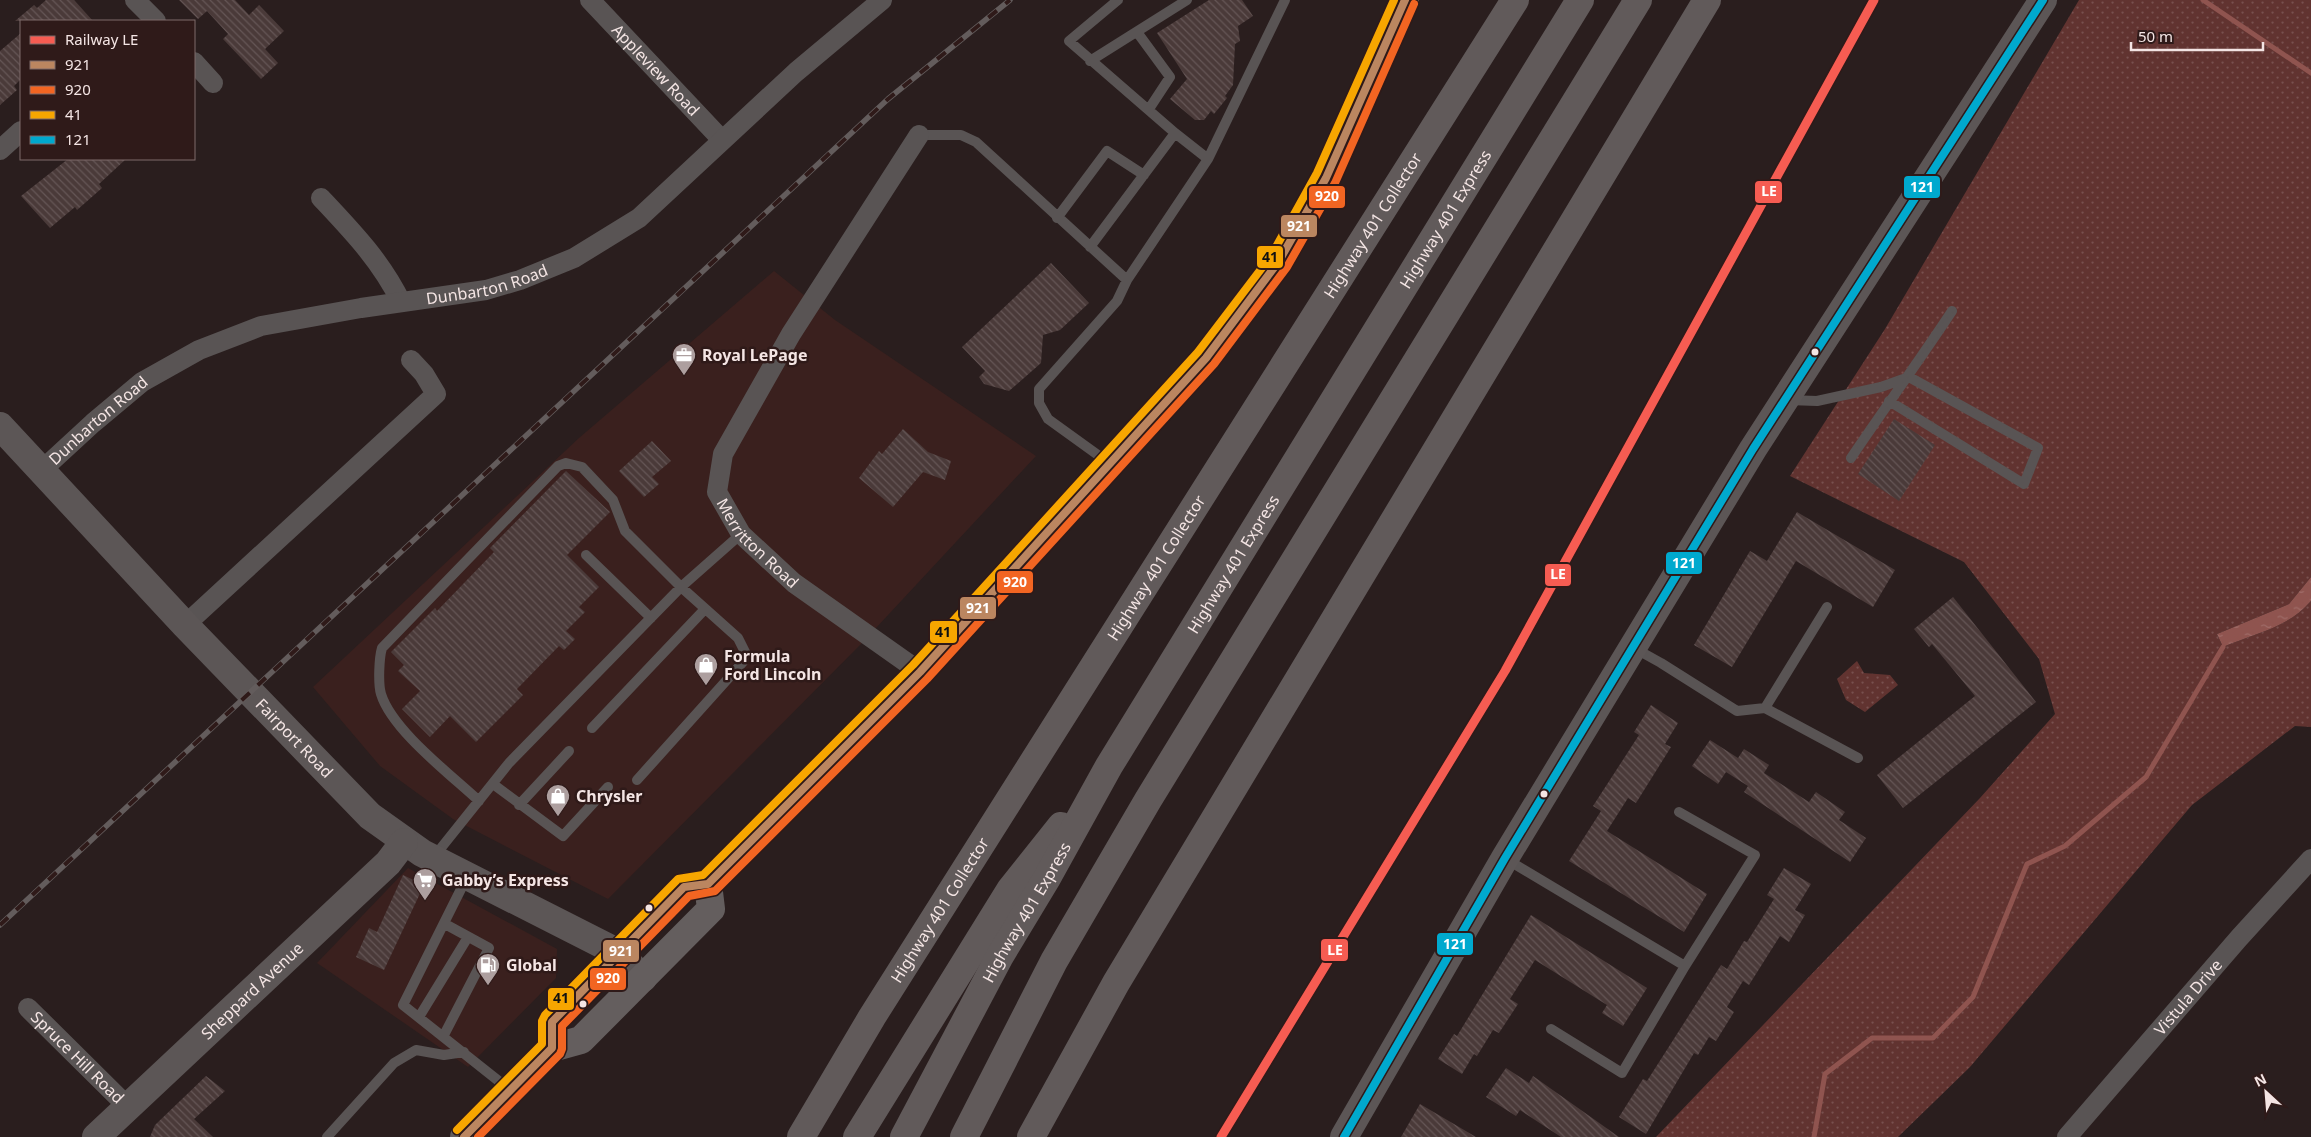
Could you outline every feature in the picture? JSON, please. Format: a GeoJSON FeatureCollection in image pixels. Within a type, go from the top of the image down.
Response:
{"type":"FeatureCollection","features":[{"type":"Feature","properties":{"kind":"highway","name":"Highway 401 Collector"},"geometry":{"type":"LineString","coordinates":[[801,1137],[888,991],[1515,0]]}},
{"type":"Feature","properties":{"kind":"highway","name":"Highway 401 Express"},"geometry":{"type":"LineString","coordinates":[[904,1137],[1000,956],[1047,878],[1109,766],[1580,0]]}},
{"type":"Feature","properties":{"kind":"highway"},"geometry":{"type":"LineString","coordinates":[[964,1137],[1054,961],[1148,800],[1638,0]]}},
{"type":"Feature","properties":{"kind":"highway"},"geometry":{"type":"LineString","coordinates":[[1031,1137],[1116,982],[1707,0]]}},
{"type":"Feature","properties":{"kind":"highway"},"geometry":{"type":"LineString","coordinates":[[857,1137],[1010,890],[1109,766]]}},
{"type":"Feature","properties":{"kind":"main road"},"geometry":{"type":"LineString","coordinates":[[552,1048],[552,1022],[617,952],[684,886],[708,884],[920,672],[1206,358],[1279,261],[1326,178],[1405,0]]}},
{"type":"Feature","properties":{"kind":"main road"},"geometry":{"type":"LineString","coordinates":[[1350,1135],[1505,858],[1633,648],[1785,400],[2044,0]]}},
{"type":"Feature","properties":{"kind":"main road","name":"Fairport Road"},"geometry":{"type":"LineString","coordinates":[[0,426],[186,625],[370,816],[404,842],[432,858],[617,952],[643,978]]}},
{"type":"Feature","properties":{"kind":"main road","name":"Sheppard Avenue"},"geometry":{"type":"LineString","coordinates":[[96,1137],[388,863],[404,842]]}},
{"type":"Feature","properties":{"kind":"main road"},"geometry":{"type":"LineString","coordinates":[[464,1137],[552,1048],[581,1040],[711,909],[708,884]]}},
{"type":"Feature","properties":{"kind":"street","name":"Appleview Road"},"geometry":{"type":"LineString","coordinates":[[590,0],[722,140]]}},
{"type":"Feature","properties":{"kind":"street","name":"Dunbarton Road"},"geometry":{"type":"LineString","coordinates":[[42,470],[93,422],[142,382],[199,350],[262,326],[401,302],[486,290],[520,280],[574,258],[639,218],[796,72],[882,0]]}},
{"type":"Feature","properties":{"kind":"street"},"geometry":{"type":"LineString","coordinates":[[195,63],[213,83]]}},
{"type":"Feature","properties":{"kind":"street"},"geometry":{"type":"LineString","coordinates":[[0,150],[20,131]]}},
{"type":"Feature","properties":{"kind":"street","name":"Merritton Road"},"geometry":{"type":"LineString","coordinates":[[919,135],[791,334],[723,454],[717,492],[741,534],[794,583],[920,672]]}},
{"type":"Feature","properties":{"kind":"street"},"geometry":{"type":"LineString","coordinates":[[321,198],[365,244],[390,280],[401,302]]}},
{"type":"Feature","properties":{"kind":"street"},"geometry":{"type":"LineString","coordinates":[[186,625],[436,394],[424,374],[411,360]]}},
{"type":"Feature","properties":{"kind":"street","name":"Vistula Drive"},"geometry":{"type":"LineString","coordinates":[[2067,1137],[2239,938],[2311,859]]}},
{"type":"Feature","properties":{"kind":"street","name":"Spruce Hill Road"},"geometry":{"type":"LineString","coordinates":[[28,1008],[128,1107]]}},
{"type":"Feature","properties":{"kind":"lane"},"geometry":{"type":"LineString","coordinates":[[1118,0],[1069,41],[1090,62],[1208,159]]}},
{"type":"Feature","properties":{"kind":"lane"},"geometry":{"type":"LineString","coordinates":[[1090,62],[1187,0]]}},
{"type":"Feature","properties":{"kind":"lane"},"geometry":{"type":"LineString","coordinates":[[1110,464],[1048,419],[1039,403],[1040,389],[1117,301],[1127,280],[1208,159],[1285,0]]}},
{"type":"Feature","properties":{"kind":"lane"},"geometry":{"type":"LineString","coordinates":[[1137,32],[1170,77],[1149,109]]}},
{"type":"Feature","properties":{"kind":"lane"},"geometry":{"type":"LineString","coordinates":[[1090,247],[1175,133]]}},
{"type":"Feature","properties":{"kind":"lane"},"geometry":{"type":"LineString","coordinates":[[919,135],[961,136],[976,142],[1127,280]]}},
{"type":"Feature","properties":{"kind":"lane"},"geometry":{"type":"LineString","coordinates":[[1057,218],[1108,151],[1144,175]]}},
{"type":"Feature","properties":{"kind":"lane"},"geometry":{"type":"LineString","coordinates":[[1851,458],[1889,401],[1908,378],[1952,311]]}},
{"type":"Feature","properties":{"kind":"lane"},"geometry":{"type":"LineString","coordinates":[[1785,400],[1817,401],[1881,387],[1908,378],[2038,448],[2024,484],[1889,401]]}},
{"type":"Feature","properties":{"kind":"lane"},"geometry":{"type":"LineString","coordinates":[[479,801],[397,723],[386,707],[380,692],[379,658],[382,648],[558,466],[566,463],[582,467],[613,500],[625,531],[681,587],[738,638],[746,654],[743,662],[637,780]]}},
{"type":"Feature","properties":{"kind":"lane"},"geometry":{"type":"LineString","coordinates":[[432,858],[509,763],[681,587],[741,534]]}},
{"type":"Feature","properties":{"kind":"lane"},"geometry":{"type":"LineString","coordinates":[[586,555],[651,618]]}},
{"type":"Feature","properties":{"kind":"lane"},"geometry":{"type":"LineString","coordinates":[[1765,708],[1827,607]]}},
{"type":"Feature","properties":{"kind":"lane"},"geometry":{"type":"LineString","coordinates":[[592,728],[705,608]]}},
{"type":"Feature","properties":{"kind":"lane"},"geometry":{"type":"LineString","coordinates":[[1633,648],[1661,662],[1737,711],[1765,708],[1858,758]]}},
{"type":"Feature","properties":{"kind":"lane"},"geometry":{"type":"LineString","coordinates":[[519,804],[569,751]]}},
{"type":"Feature","properties":{"kind":"lane"},"geometry":{"type":"LineString","coordinates":[[493,784],[563,836],[608,787]]}},
{"type":"Feature","properties":{"kind":"lane"},"geometry":{"type":"LineString","coordinates":[[1551,1029],[1622,1073],[1685,966],[1755,855],[1679,812]]}},
{"type":"Feature","properties":{"kind":"lane"},"geometry":{"type":"LineString","coordinates":[[1505,858],[1685,966]]}},
{"type":"Feature","properties":{"kind":"lane"},"geometry":{"type":"LineString","coordinates":[[468,876],[403,1005],[510,1090]]}},
{"type":"Feature","properties":{"kind":"lane"},"geometry":{"type":"LineString","coordinates":[[444,1036],[489,948],[445,924]]}},
{"type":"Feature","properties":{"kind":"lane"},"geometry":{"type":"LineString","coordinates":[[419,1017],[468,937]]}},
{"type":"Feature","properties":{"kind":"lane"},"geometry":{"type":"LineString","coordinates":[[327,1137],[394,1063],[416,1050],[444,1055],[464,1052]]}},
{"type":"Feature","properties":{"kind":"shaded area"},"geometry":{"type":"Polygon","coordinates":[[[2079,0],[2311,0],[2311,577],[2289,604],[2217,634],[2223,647],[2281,624],[2292,618],[2311,601],[2311,727],[2295,726],[2192,805],[1970,1067],[1898,1137],[1656,1137],[1980,798],[2055,714],[2039,659],[1964,562],[1790,476],[1885,329],[2079,0]]]}},
{"type":"Feature","properties":{"kind":"shaded area"},"geometry":{"type":"Polygon","coordinates":[[[774,271],[835,320],[1036,456],[862,643],[608,899],[453,819],[380,766],[313,687],[579,438],[774,271]]]}},
{"type":"Feature","properties":{"kind":"shaded area"},"geometry":{"type":"Polygon","coordinates":[[[1857,661],[1864,673],[1890,675],[1898,685],[1865,712],[1846,700],[1837,679],[1857,661]]]}},
{"type":"Feature","properties":{"kind":"shaded area"},"geometry":{"type":"Polygon","coordinates":[[[408,868],[557,949],[556,978],[468,1067],[317,963],[408,868]]]}},
{"type":"Feature","properties":{"kind":"water"},"geometry":{"type":"Polygon","coordinates":[[[2311,577],[2311,601],[2292,618],[2270,629],[2223,647],[2217,634],[2289,604],[2311,577]]]}},
{"type":"Feature","properties":{"kind":"building"},"geometry":{"type":"Polygon","coordinates":[[[46,0],[74,0],[92,20],[15,21],[34,5],[37,8],[46,0]]]}},
{"type":"Feature","properties":{"kind":"building"},"geometry":{"type":"Polygon","coordinates":[[[179,0],[235,0],[249,15],[259,5],[284,31],[265,49],[278,63],[261,79],[223,39],[228,34],[207,11],[198,19],[179,0]]]}},
{"type":"Feature","properties":{"kind":"building"},"geometry":{"type":"Polygon","coordinates":[[[1209,0],[1242,0],[1253,16],[1238,26],[1240,41],[1235,44],[1233,85],[1225,96],[1227,98],[1214,114],[1211,111],[1204,120],[1195,120],[1170,99],[1187,79],[1157,33],[1209,0]]]}},
{"type":"Feature","properties":{"kind":"building"},"geometry":{"type":"Polygon","coordinates":[[[20,34],[20,80],[14,86],[17,90],[0,105],[0,51],[20,34]]]}},
{"type":"Feature","properties":{"kind":"building"},"geometry":{"type":"Polygon","coordinates":[[[67,160],[125,160],[99,184],[102,188],[77,210],[75,207],[50,228],[21,196],[67,160]]]}},
{"type":"Feature","properties":{"kind":"building"},"geometry":{"type":"Polygon","coordinates":[[[1051,263],[1089,303],[1060,330],[1043,335],[1041,363],[1009,391],[984,384],[979,377],[985,371],[962,347],[1051,263]]]}},
{"type":"Feature","properties":{"kind":"building"},"geometry":{"type":"Polygon","coordinates":[[[1894,419],[1935,445],[1899,501],[1858,474],[1894,419]]]}},
{"type":"Feature","properties":{"kind":"building"},"geometry":{"type":"Polygon","coordinates":[[[903,429],[928,452],[951,461],[945,480],[923,472],[893,507],[859,478],[879,451],[882,454],[903,429]]]}},
{"type":"Feature","properties":{"kind":"building"},"geometry":{"type":"Polygon","coordinates":[[[652,441],[671,461],[652,477],[659,484],[644,497],[619,471],[652,441]]]}},
{"type":"Feature","properties":{"kind":"building"},"geometry":{"type":"Polygon","coordinates":[[[566,471],[610,512],[567,555],[599,587],[579,607],[585,612],[566,631],[575,639],[564,650],[559,646],[517,689],[523,695],[476,742],[450,716],[430,737],[402,709],[420,691],[398,671],[404,665],[391,652],[435,608],[437,611],[494,552],[490,548],[566,471]]]}},
{"type":"Feature","properties":{"kind":"building"},"geometry":{"type":"Polygon","coordinates":[[[1797,512],[1895,570],[1873,607],[1796,561],[1732,667],[1694,645],[1750,551],[1767,561],[1797,512]]]}},
{"type":"Feature","properties":{"kind":"building"},"geometry":{"type":"Polygon","coordinates":[[[1953,597],[2036,702],[1903,808],[1877,775],[1975,696],[1932,644],[1929,647],[1914,629],[1953,597]]]}},
{"type":"Feature","properties":{"kind":"building"},"geometry":{"type":"Polygon","coordinates":[[[1651,705],[1678,723],[1665,744],[1671,747],[1636,803],[1628,798],[1607,831],[1707,894],[1684,932],[1569,861],[1601,811],[1593,806],[1639,735],[1634,732],[1651,705]]]}},
{"type":"Feature","properties":{"kind":"building"},"geometry":{"type":"Polygon","coordinates":[[[1710,740],[1738,758],[1744,749],[1769,765],[1764,773],[1809,802],[1816,792],[1845,812],[1839,820],[1866,838],[1850,862],[1744,792],[1748,786],[1726,772],[1718,784],[1692,766],[1710,740]]]}},
{"type":"Feature","properties":{"kind":"building"},"geometry":{"type":"Polygon","coordinates":[[[1784,868],[1811,884],[1795,910],[1805,915],[1789,942],[1780,936],[1749,985],[1743,981],[1727,1007],[1734,1012],[1716,1041],[1709,1037],[1698,1055],[1694,1053],[1646,1134],[1619,1117],[1643,1079],[1647,1081],[1721,965],[1727,969],[1744,941],[1747,942],[1774,899],[1767,895],[1784,868]]]}},
{"type":"Feature","properties":{"kind":"building"},"geometry":{"type":"Polygon","coordinates":[[[403,875],[424,885],[384,970],[356,957],[369,928],[377,932],[403,875]]]}},
{"type":"Feature","properties":{"kind":"building"},"geometry":{"type":"Polygon","coordinates":[[[1531,915],[1647,988],[1623,1026],[1602,1013],[1607,1005],[1535,960],[1510,999],[1518,1004],[1499,1033],[1493,1030],[1477,1056],[1474,1054],[1462,1074],[1438,1059],[1454,1034],[1457,1036],[1531,915]]]}},
{"type":"Feature","properties":{"kind":"building"},"geometry":{"type":"Polygon","coordinates":[[[1506,1068],[1529,1083],[1533,1076],[1619,1137],[1561,1137],[1520,1110],[1516,1116],[1486,1097],[1506,1068]]]}},
{"type":"Feature","properties":{"kind":"building"},"geometry":{"type":"Polygon","coordinates":[[[206,1076],[225,1091],[194,1119],[213,1137],[150,1137],[155,1125],[206,1076]]]}},
{"type":"Feature","properties":{"kind":"building"},"geometry":{"type":"Polygon","coordinates":[[[1420,1104],[1476,1137],[1401,1137],[1420,1104]]]}},
{"type":"Feature","properties":{"kind":"waterway"},"geometry":{"type":"LineString","coordinates":[[2203,0],[2311,73]]}},
{"type":"Feature","properties":{"kind":"waterway"},"geometry":{"type":"LineString","coordinates":[[1814,1137],[1825,1074],[1872,1038],[1933,1038],[1973,997],[2027,864],[2065,846],[2146,777],[2223,647]]}},
{"type":"Feature","properties":{"kind":"railway"},"geometry":{"type":"LineString","coordinates":[[0,925],[888,99],[1010,0]]}},
{"type":"Feature","properties":{"kind":"rail line","name":"LE"},"geometry":{"type":"LineString","coordinates":[[1221,1137],[1505,671],[1874,0]]}},
{"type":"Feature","properties":{"kind":"transit line","name":"41"},"geometry":{"type":"LineString","coordinates":[[457,1130],[542,1044],[542,1021],[545,1015],[678,879],[703,875],[913,665],[1198,352],[1271,256],[1317,173],[1394,0]]}},
{"type":"Feature","properties":{"kind":"transit line","name":"921"},"geometry":{"type":"LineString","coordinates":[[464,1137],[552,1048],[552,1022],[684,887],[708,884],[920,672],[1206,358],[1279,261],[1326,178],[1405,0]]}},
{"type":"Feature","properties":{"kind":"transit line","name":"121"},"geometry":{"type":"LineString","coordinates":[[1344,1137],[1505,858],[1753,449],[2043,0]]}},
{"type":"Feature","properties":{"kind":"transit line","name":"920"},"geometry":{"type":"LineString","coordinates":[[478,1137],[560,1054],[562,1049],[562,1026],[689,896],[715,891],[927,679],[1214,364],[1287,267],[1335,183],[1414,4]]}},
{"type":"Feature","properties":{"kind":"place","name":"Royal LePage"},"geometry":{"type":"Point","coordinates":[684,376]}},
{"type":"Feature","properties":{"kind":"place","name":"Formula Ford Lincoln"},"geometry":{"type":"Point","coordinates":[706,686]}},
{"type":"Feature","properties":{"kind":"place","name":"Chrysler"},"geometry":{"type":"Point","coordinates":[558,817]}},
{"type":"Feature","properties":{"kind":"place","name":"Gabby’s Express"},"geometry":{"type":"Point","coordinates":[425,901]}},
{"type":"Feature","properties":{"kind":"place","name":"Global"},"geometry":{"type":"Point","coordinates":[488,986]}}]}
